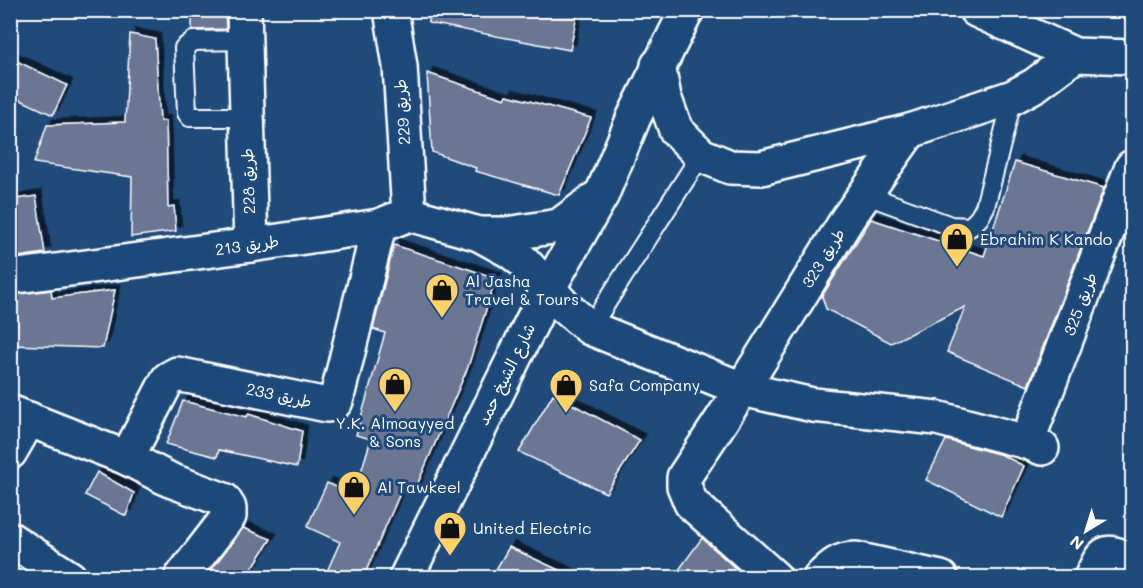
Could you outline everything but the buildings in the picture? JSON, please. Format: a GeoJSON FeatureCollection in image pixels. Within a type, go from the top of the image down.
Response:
{"type":"FeatureCollection","features":[{"type":"Feature","properties":{"kind":"street","name":"طريق 229"},"geometry":{"type":"LineString","coordinates":[[391,10],[399,66],[409,214]]}},
{"type":"Feature","properties":{"kind":"street","name":"شارع الشيخ حمد"},"geometry":{"type":"LineString","coordinates":[[406,578],[549,289],[602,194],[658,65],[687,10]]}},
{"type":"Feature","properties":{"kind":"street"},"geometry":{"type":"LineString","coordinates":[[976,10],[1075,55],[1132,57]]}},
{"type":"Feature","properties":{"kind":"street","name":"طريق 228"},"geometry":{"type":"LineString","coordinates":[[244,25],[251,245]]}},
{"type":"Feature","properties":{"kind":"street"},"geometry":{"type":"LineString","coordinates":[[658,65],[664,97],[676,130],[701,155],[730,167],[761,168],[910,131],[1013,97],[1035,86],[1075,55]]}},
{"type":"Feature","properties":{"kind":"street","name":"طريق 323"},"geometry":{"type":"LineString","coordinates":[[775,578],[691,502],[684,486],[684,477],[742,389],[848,218],[910,131]]}},
{"type":"Feature","properties":{"kind":"street","name":"طريق 325"},"geometry":{"type":"LineString","coordinates":[[742,389],[813,405],[937,418],[1035,445],[1132,167]]}},
{"type":"Feature","properties":{"kind":"street"},"geometry":{"type":"LineString","coordinates":[[479,234],[506,234],[558,226],[602,194]]}},
{"type":"Feature","properties":{"kind":"street","name":"طريق 213"},"geometry":{"type":"LineString","coordinates":[[10,277],[379,226],[409,214]]}},
{"type":"Feature","properties":{"kind":"street"},"geometry":{"type":"LineString","coordinates":[[409,214],[479,234],[502,246],[523,261],[577,319],[590,328],[742,389]]}},
{"type":"Feature","properties":{"kind":"street","name":"طريق 233"},"geometry":{"type":"LineString","coordinates":[[127,458],[168,379],[177,374],[327,405],[333,404],[336,401],[379,226]]}},
{"type":"Feature","properties":{"kind":"street"},"geometry":{"type":"LineString","coordinates":[[10,452],[20,416],[127,458],[170,480],[224,500],[229,508],[229,516],[181,578]]}},
{"type":"Feature","properties":{"kind":"street"},"geometry":{"type":"LineString","coordinates":[[10,539],[70,578]]}},
{"type":"Feature","properties":{"kind":"street"},"geometry":{"type":"LineString","coordinates":[[1091,578],[1101,556],[1107,553],[1113,552],[1132,561]]}},
{"type":"Feature","properties":{"kind":"street"},"geometry":{"type":"LineString","coordinates":[[820,578],[834,563],[844,559],[856,559],[941,578]]}},
{"type":"Feature","properties":{"kind":"lane","name":"طريق 228"},"geometry":{"type":"LineString","coordinates":[[244,25],[193,41],[183,48],[190,117],[246,117]]}},
{"type":"Feature","properties":{"kind":"lane"},"geometry":{"type":"LineString","coordinates":[[864,194],[951,226],[970,227],[985,207],[1013,97]]}},
{"type":"Feature","properties":{"kind":"lane"},"geometry":{"type":"LineString","coordinates":[[590,328],[701,155]]}},
{"type":"Feature","properties":{"kind":"place","name":"Ebrahim K Kando"},"geometry":{"type":"Point","coordinates":[957,268]}},
{"type":"Feature","properties":{"kind":"place","name":"Al Jasha Travel & Tours"},"geometry":{"type":"Point","coordinates":[442,319]}},
{"type":"Feature","properties":{"kind":"place","name":"Y.K. Almoayyed & Sons"},"geometry":{"type":"Point","coordinates":[395,413]}},
{"type":"Feature","properties":{"kind":"place","name":"Safa Company"},"geometry":{"type":"Point","coordinates":[566,414]}},
{"type":"Feature","properties":{"kind":"place","name":"Al Tawkeel"},"geometry":{"type":"Point","coordinates":[354,516]}},
{"type":"Feature","properties":{"kind":"place","name":"United Electric"},"geometry":{"type":"Point","coordinates":[450,557]}}]}
